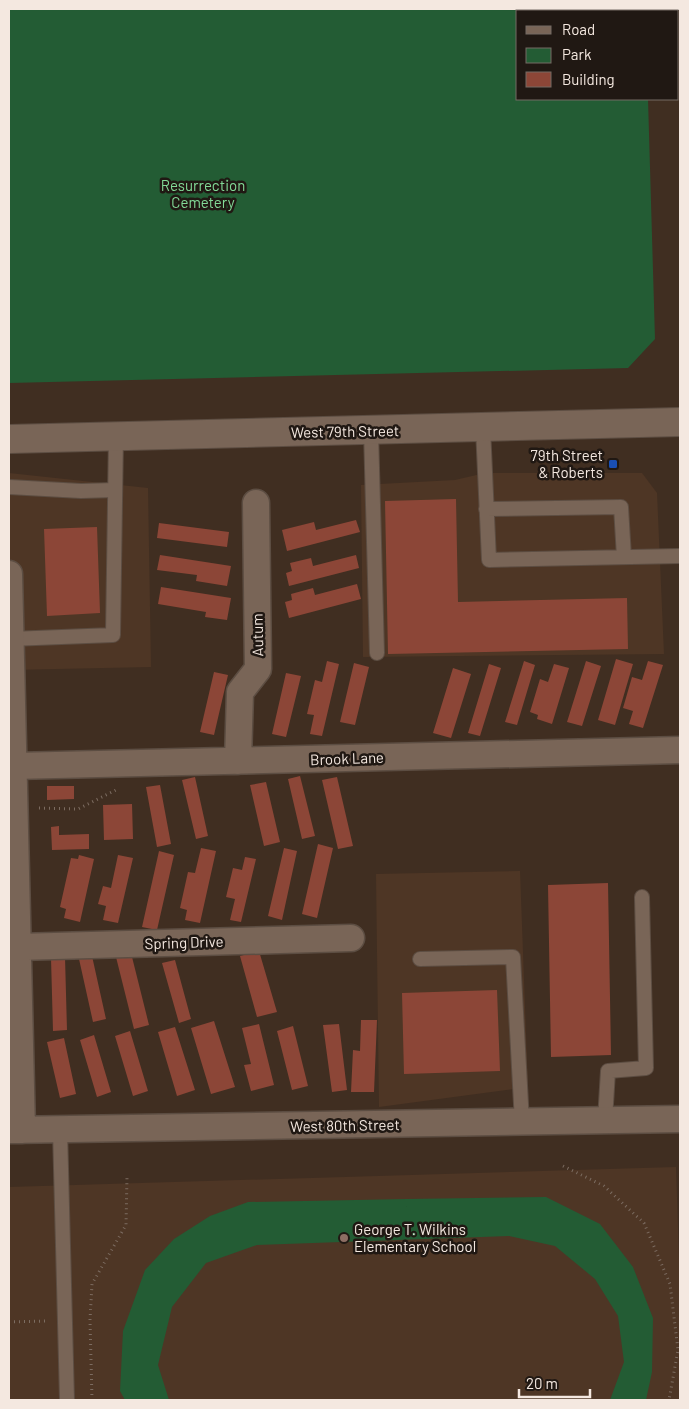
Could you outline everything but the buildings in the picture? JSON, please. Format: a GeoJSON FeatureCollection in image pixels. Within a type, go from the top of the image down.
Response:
{"type":"FeatureCollection","features":[{"type":"Feature","properties":{"kind":"main road","name":"West 79th Street"},"geometry":{"type":"LineString","coordinates":[[9,439],[680,422]]}},
{"type":"Feature","properties":{"kind":"street","name":"Autum"},"geometry":{"type":"LineString","coordinates":[[238,761],[240,692],[258,669],[256,503]]}},
{"type":"Feature","properties":{"kind":"street"},"geometry":{"type":"LineString","coordinates":[[9,574],[18,947],[16,1130]]}},
{"type":"Feature","properties":{"kind":"street","name":"Brook Lane"},"geometry":{"type":"LineString","coordinates":[[14,766],[680,750]]}},
{"type":"Feature","properties":{"kind":"street","name":"Spring Drive"},"geometry":{"type":"LineString","coordinates":[[18,947],[351,938]]}},
{"type":"Feature","properties":{"kind":"street","name":"West 80th Street"},"geometry":{"type":"LineString","coordinates":[[16,1130],[680,1119]]}},
{"type":"Feature","properties":{"kind":"lane"},"geometry":{"type":"LineString","coordinates":[[483,428],[488,560],[680,556]]}},
{"type":"Feature","properties":{"kind":"lane"},"geometry":{"type":"LineString","coordinates":[[372,431],[377,653]]}},
{"type":"Feature","properties":{"kind":"lane"},"geometry":{"type":"LineString","coordinates":[[10,639],[114,634],[116,436]]}},
{"type":"Feature","properties":{"kind":"lane"},"geometry":{"type":"LineString","coordinates":[[9,487],[81,491],[115,490]]}},
{"type":"Feature","properties":{"kind":"lane"},"geometry":{"type":"LineString","coordinates":[[486,508],[621,507],[624,557]]}},
{"type":"Feature","properties":{"kind":"lane"},"geometry":{"type":"LineString","coordinates":[[605,1120],[608,1071],[646,1068],[642,897]]}},
{"type":"Feature","properties":{"kind":"lane"},"geometry":{"type":"LineString","coordinates":[[420,959],[513,957],[522,1122]]}},
{"type":"Feature","properties":{"kind":"lane"},"geometry":{"type":"LineString","coordinates":[[60,1130],[68,1400]]}},
{"type":"Feature","properties":{"kind":"path"},"geometry":{"type":"LineString","coordinates":[[14,807],[78,808],[119,788]]}},
{"type":"Feature","properties":{"kind":"path"},"geometry":{"type":"LineString","coordinates":[[563,1166],[604,1186],[644,1223],[670,1284],[678,1350],[669,1400]]}},
{"type":"Feature","properties":{"kind":"path"},"geometry":{"type":"LineString","coordinates":[[92,1400],[90,1320],[92,1284],[126,1226],[127,1178]]}},
{"type":"Feature","properties":{"kind":"shaded area"},"geometry":{"type":"Polygon","coordinates":[[[9,473],[148,488],[151,667],[9,670],[9,473]]]}},
{"type":"Feature","properties":{"kind":"shaded area"},"geometry":{"type":"Polygon","coordinates":[[[485,473],[642,473],[657,493],[664,654],[363,657],[361,485],[455,480],[485,473]]]}},
{"type":"Feature","properties":{"kind":"shaded area"},"geometry":{"type":"Polygon","coordinates":[[[520,871],[528,1087],[379,1107],[376,874],[520,871]]]}},
{"type":"Feature","properties":{"kind":"shaded area","name":"George T. Wilkins Elementary School"},"geometry":{"type":"Polygon","coordinates":[[[676,1167],[680,1290],[680,1400],[9,1400],[9,1187],[676,1167]]]}},
{"type":"Feature","properties":{"kind":"green space","name":"Resurrection Cemetery"},"geometry":{"type":"Polygon","coordinates":[[[9,9],[645,9],[516,10],[516,100],[648,100],[655,339],[628,368],[9,383],[9,9]]]}},
{"type":"Feature","properties":{"kind":"green space"},"geometry":{"type":"Polygon","coordinates":[[[546,1197],[600,1224],[633,1267],[653,1318],[652,1372],[646,1400],[610,1400],[624,1362],[618,1316],[595,1279],[555,1246],[509,1236],[257,1245],[206,1263],[172,1307],[158,1365],[169,1400],[125,1400],[120,1391],[123,1331],[145,1270],[174,1239],[210,1216],[248,1202],[546,1197]]]}},
{"type":"Feature","properties":{"kind":"place","name":"79th Street & Roberts"},"geometry":{"type":"Point","coordinates":[613,464]}},
{"type":"Feature","properties":{"kind":"place","name":"George T. Wilkins Elementary School"},"geometry":{"type":"Point","coordinates":[344,1238]}}]}
